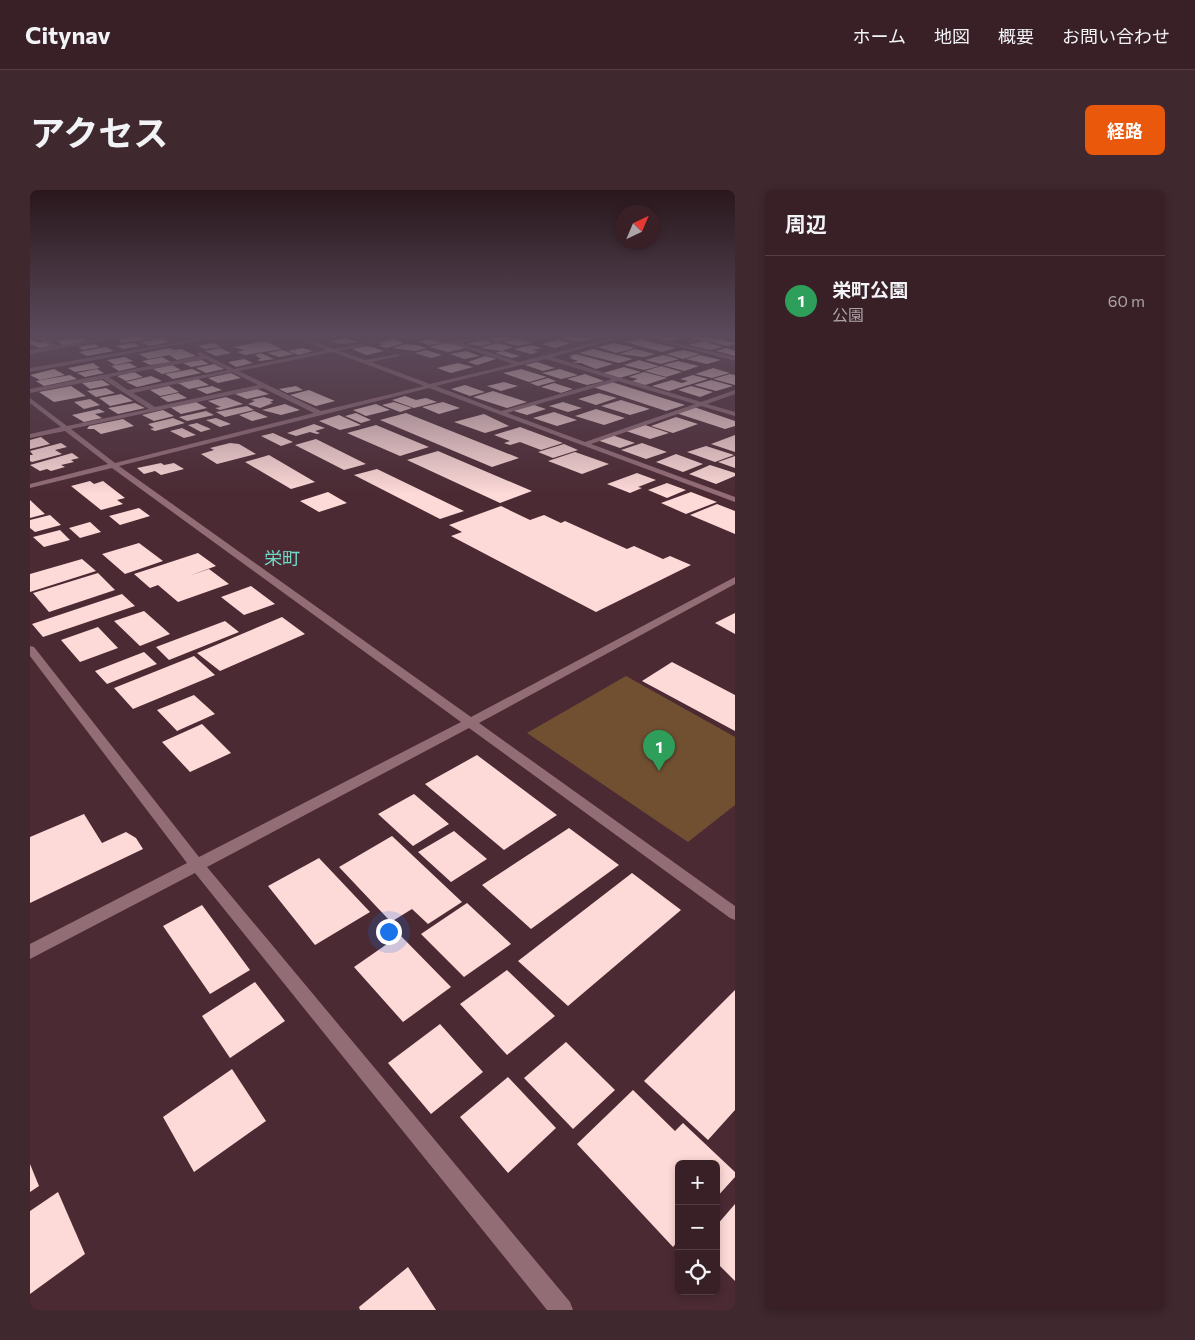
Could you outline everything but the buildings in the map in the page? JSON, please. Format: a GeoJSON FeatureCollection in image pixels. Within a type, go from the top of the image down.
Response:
{"type":"FeatureCollection","features":[{"type":"Feature","properties":{"kind":"street"},"geometry":{"type":"LineString","coordinates":[[123,389],[154,409]]}},
{"type":"Feature","properties":{"kind":"street"},"geometry":{"type":"LineString","coordinates":[[127,392],[140,389]]}},
{"type":"Feature","properties":{"kind":"street"},"geometry":{"type":"LineString","coordinates":[[30,436],[248,389]]}},
{"type":"Feature","properties":{"kind":"street"},"geometry":{"type":"LineString","coordinates":[[270,389],[321,414]]}},
{"type":"Feature","properties":{"kind":"street"},"geometry":{"type":"LineString","coordinates":[[30,486],[416,389]]}},
{"type":"Feature","properties":{"kind":"street"},"geometry":{"type":"LineString","coordinates":[[438,389],[735,500]]}},
{"type":"Feature","properties":{"kind":"street"},"geometry":{"type":"LineString","coordinates":[[500,413],[582,389]]}},
{"type":"Feature","properties":{"kind":"street"},"geometry":{"type":"LineString","coordinates":[[651,389],[735,414]]}},
{"type":"Feature","properties":{"kind":"street"},"geometry":{"type":"LineString","coordinates":[[584,444],[735,392]]}},
{"type":"Feature","properties":{"kind":"street"},"geometry":{"type":"LineString","coordinates":[[30,400],[40,411],[113,465],[735,914]]}},
{"type":"Feature","properties":{"kind":"street"},"geometry":{"type":"LineString","coordinates":[[30,952],[469,723],[735,580]]}},
{"type":"Feature","properties":{"kind":"street"},"geometry":{"type":"LineString","coordinates":[[30,649],[196,864],[562,1310]]}},
{"type":"Feature","properties":{"kind":"shaded area"},"geometry":{"type":"Polygon","coordinates":[[[626,676],[735,737],[735,805],[688,842],[527,733],[626,676]]]}},
{"type":"Feature","properties":{"kind":"place","name":"栄町公園"},"geometry":{"type":"Point","coordinates":[659,771]}},
{"type":"Feature","properties":{"kind":"district","name":"栄町"},"geometry":{"type":"Point","coordinates":[282,558]}}]}
